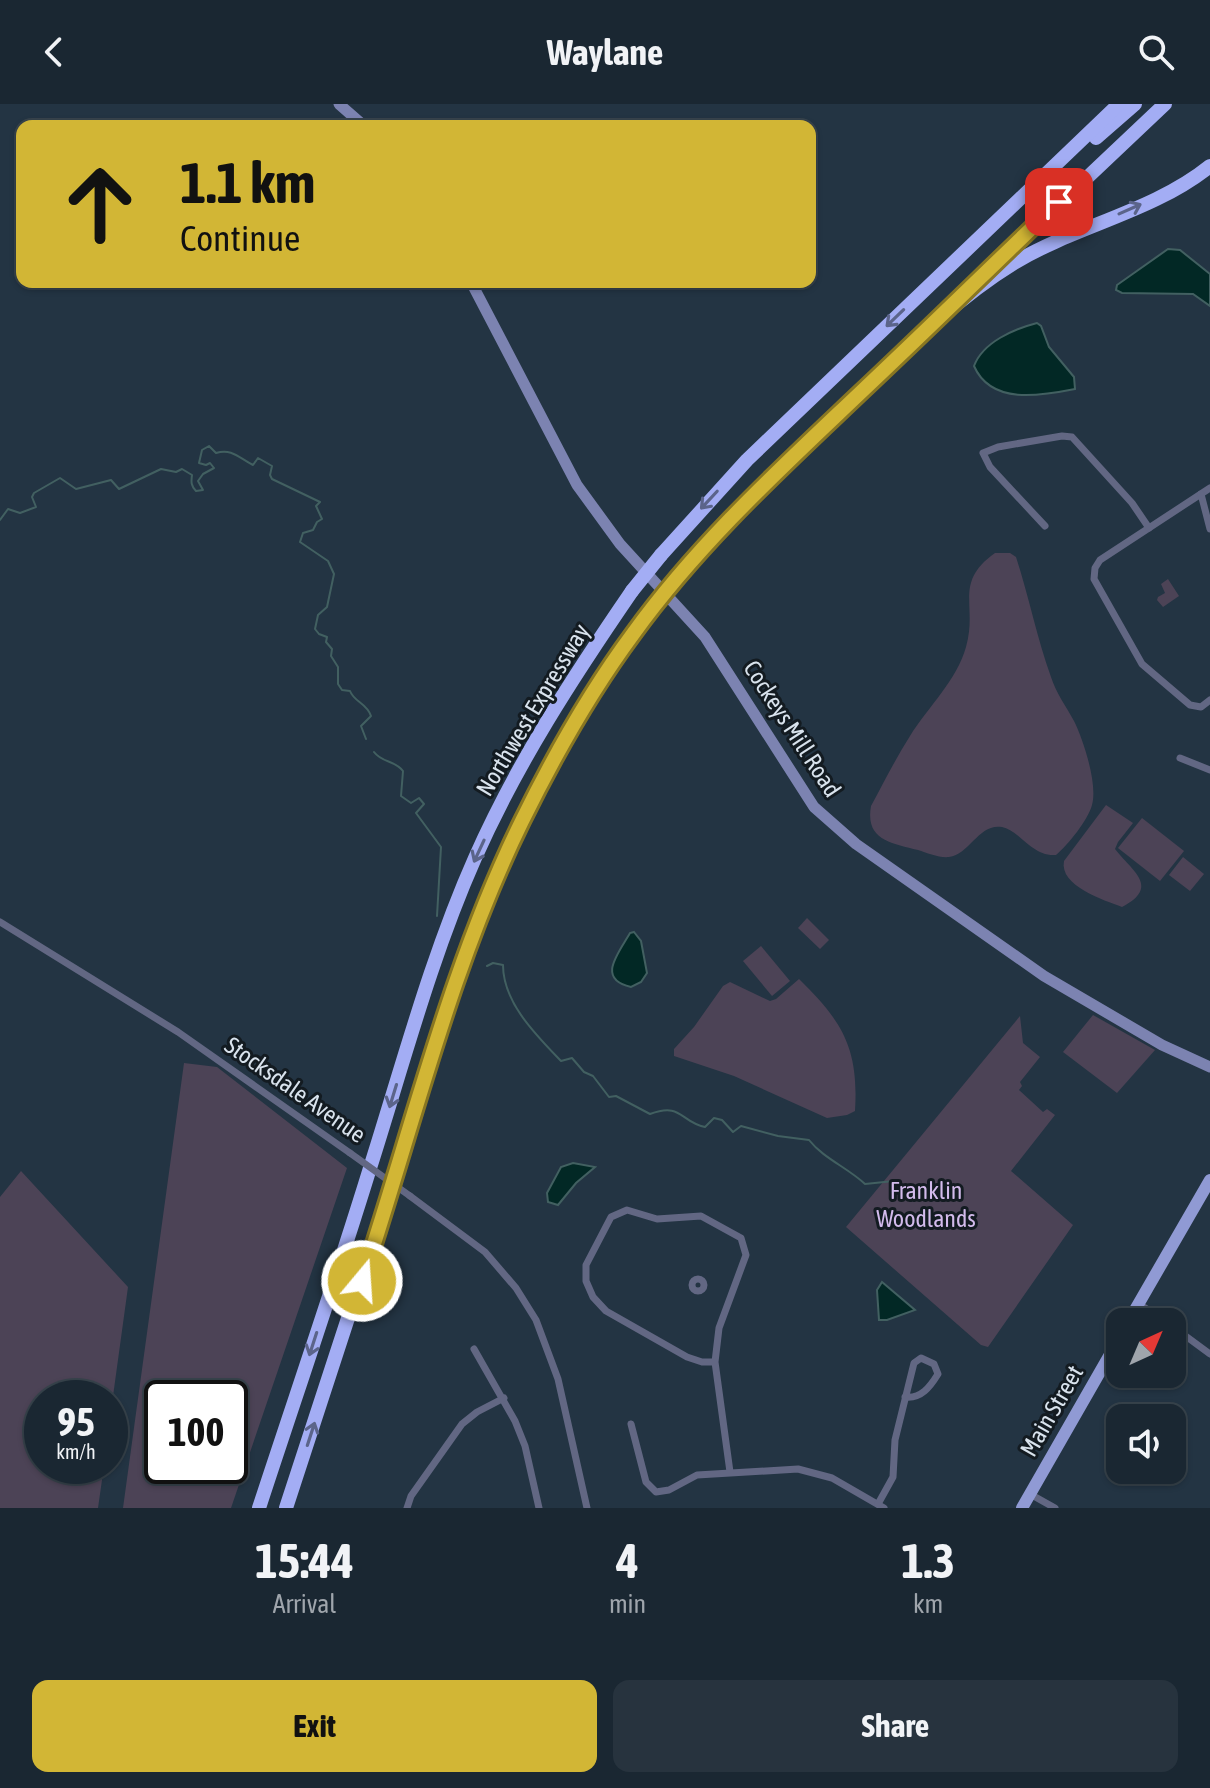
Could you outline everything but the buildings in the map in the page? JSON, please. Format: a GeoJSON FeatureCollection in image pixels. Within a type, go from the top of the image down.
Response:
{"type":"FeatureCollection","features":[{"type":"Feature","properties":{"kind":"highway","name":"Northwest Expressway"},"geometry":{"type":"LineString","coordinates":[[259,1508],[433,969],[470,871],[513,781],[549,716],[632,591],[747,460],[1119,104]]}},
{"type":"Feature","properties":{"kind":"highway"},"geometry":{"type":"LineString","coordinates":[[952,265],[1135,104]]}},
{"type":"Feature","properties":{"kind":"highway"},"geometry":{"type":"LineString","coordinates":[[920,335],[1165,104]]}},
{"type":"Feature","properties":{"kind":"highway","name":"Northwest Expressway"},"geometry":{"type":"LineString","coordinates":[[286,1508],[381,1225],[436,1043],[477,923],[521,823],[576,720],[650,612],[713,536],[774,473],[920,335],[991,278],[1015,262],[1187,182],[1210,166]]}},
{"type":"Feature","properties":{"kind":"main road"},"geometry":{"type":"LineString","coordinates":[[1137,1308],[1210,1180]]}},
{"type":"Feature","properties":{"kind":"main road","name":"Main Street"},"geometry":{"type":"LineString","coordinates":[[1022,1508],[1106,1361]]}},
{"type":"Feature","properties":{"kind":"street"},"geometry":{"type":"LineString","coordinates":[[339,104],[357,120]]}},
{"type":"Feature","properties":{"kind":"street","name":"Cockeys Mill Road"},"geometry":{"type":"LineString","coordinates":[[474,288],[577,485],[620,544],[706,639],[814,807],[856,844],[1044,976],[1162,1045],[1210,1067]]}},
{"type":"Feature","properties":{"kind":"street"},"geometry":{"type":"LineString","coordinates":[[1045,526],[990,467],[983,453],[998,447],[1072,437],[1132,503],[1149,528]]}},
{"type":"Feature","properties":{"kind":"street"},"geometry":{"type":"LineString","coordinates":[[1210,488],[1100,560],[1094,579],[1145,668],[1190,705],[1201,707],[1210,700]]}},
{"type":"Feature","properties":{"kind":"street"},"geometry":{"type":"LineString","coordinates":[[1201,494],[1210,529]]}},
{"type":"Feature","properties":{"kind":"street"},"geometry":{"type":"LineString","coordinates":[[1180,758],[1210,770]]}},
{"type":"Feature","properties":{"kind":"street","name":"Stocksdale Avenue"},"geometry":{"type":"LineString","coordinates":[[0,922],[178,1032],[456,1228],[485,1252],[527,1305],[551,1355],[587,1508]]}},
{"type":"Feature","properties":{"kind":"street"},"geometry":{"type":"LineString","coordinates":[[715,1362],[687,1357],[606,1311],[593,1297],[586,1281],[586,1265],[606,1223],[616,1214],[627,1210],[657,1219],[701,1216],[741,1238],[746,1255],[719,1328],[715,1362],[730,1472]]}},
{"type":"Feature","properties":{"kind":"street"},"geometry":{"type":"LineString","coordinates":[[1139,1304],[1145,1308]]}},
{"type":"Feature","properties":{"kind":"street"},"geometry":{"type":"LineString","coordinates":[[1186,1336],[1210,1354]]}},
{"type":"Feature","properties":{"kind":"street"},"geometry":{"type":"LineString","coordinates":[[474,1349],[504,1398],[525,1446],[539,1508]]}},
{"type":"Feature","properties":{"kind":"street"},"geometry":{"type":"LineString","coordinates":[[631,1424],[646,1482],[656,1492],[669,1490],[697,1475],[807,1470],[832,1478],[881,1506],[893,1477],[895,1440],[905,1397],[914,1363],[921,1358],[934,1364],[938,1374],[923,1393],[913,1398],[905,1397]]}},
{"type":"Feature","properties":{"kind":"street"},"geometry":{"type":"LineString","coordinates":[[407,1508],[411,1496],[462,1424],[504,1398]]}},
{"type":"Feature","properties":{"kind":"street"},"geometry":{"type":"LineString","coordinates":[[1030,1494],[1055,1508]]}},
{"type":"Feature","properties":{"kind":"green space"},"geometry":{"type":"Polygon","coordinates":[[[995,553],[1010,553],[1016,557],[1053,683],[1074,721],[1085,750],[1093,786],[1092,805],[1077,832],[1056,855],[1040,852],[1008,829],[994,827],[956,855],[937,856],[882,838],[872,826],[871,806],[905,744],[962,659],[969,632],[969,596],[974,574],[995,553]]]}},
{"type":"Feature","properties":{"kind":"green space"},"geometry":{"type":"Polygon","coordinates":[[[1168,579],[1179,596],[1163,607],[1157,600],[1165,593],[1161,584],[1168,579]]]}},
{"type":"Feature","properties":{"kind":"green space"},"geometry":{"type":"Polygon","coordinates":[[[1106,805],[1133,823],[1115,849],[1140,879],[1141,886],[1134,900],[1122,907],[1084,891],[1068,878],[1064,870],[1064,861],[1106,805]]]}},
{"type":"Feature","properties":{"kind":"green space"},"geometry":{"type":"Polygon","coordinates":[[[1142,818],[1184,851],[1160,881],[1118,848],[1142,818]]]}},
{"type":"Feature","properties":{"kind":"green space"},"geometry":{"type":"Polygon","coordinates":[[[1183,857],[1204,874],[1190,891],[1169,875],[1183,857]]]}},
{"type":"Feature","properties":{"kind":"green space"},"geometry":{"type":"Polygon","coordinates":[[[807,918],[829,940],[820,949],[798,928],[807,918]]]}},
{"type":"Feature","properties":{"kind":"green space"},"geometry":{"type":"Polygon","coordinates":[[[761,946],[790,981],[772,996],[743,961],[761,946]]]}},
{"type":"Feature","properties":{"kind":"green space"},"geometry":{"type":"Polygon","coordinates":[[[799,979],[826,1008],[845,1037],[854,1070],[855,1111],[827,1118],[734,1076],[674,1056],[674,1049],[723,986],[730,982],[770,1001],[799,979]]]}},
{"type":"Feature","properties":{"kind":"green space"},"geometry":{"type":"Polygon","coordinates":[[[1093,1015],[1155,1050],[1117,1093],[1063,1052],[1093,1015]]]}},
{"type":"Feature","properties":{"kind":"green space","name":"Franklin Woodlands"},"geometry":{"type":"Polygon","coordinates":[[[1020,1016],[1023,1043],[1040,1057],[1020,1082],[1022,1086],[1019,1090],[1043,1112],[1047,1109],[1055,1115],[1011,1171],[1073,1225],[988,1347],[981,1345],[846,1227],[1020,1016]]]}},
{"type":"Feature","properties":{"kind":"green space"},"geometry":{"type":"Polygon","coordinates":[[[184,1063],[217,1067],[347,1168],[248,1458],[248,1380],[144,1380],[144,1484],[239,1484],[231,1508],[123,1508],[184,1063]]]}},
{"type":"Feature","properties":{"kind":"green space"},"geometry":{"type":"Polygon","coordinates":[[[21,1171],[128,1287],[115,1380],[24,1380],[24,1484],[101,1484],[98,1508],[0,1508],[0,1197],[21,1171]]]}},
{"type":"Feature","properties":{"kind":"shaded area"},"geometry":{"type":"Polygon","coordinates":[[[1168,249],[1180,250],[1210,274],[1210,306],[1193,294],[1122,293],[1116,290],[1117,285],[1168,249]]]}},
{"type":"Feature","properties":{"kind":"shaded area"},"geometry":{"type":"Polygon","coordinates":[[[1037,323],[1049,347],[1074,377],[1075,389],[1018,395],[992,387],[974,366],[978,358],[992,343],[1037,323]]]}},
{"type":"Feature","properties":{"kind":"shaded area"},"geometry":{"type":"Polygon","coordinates":[[[634,932],[641,941],[647,973],[641,982],[631,987],[620,983],[612,972],[620,949],[630,933],[634,932]]]}},
{"type":"Feature","properties":{"kind":"shaded area"},"geometry":{"type":"Polygon","coordinates":[[[573,1163],[595,1167],[576,1183],[558,1205],[548,1202],[547,1193],[561,1167],[573,1163]]]}},
{"type":"Feature","properties":{"kind":"shaded area"},"geometry":{"type":"Polygon","coordinates":[[[882,1282],[915,1310],[879,1320],[877,1290],[882,1282]]]}},
{"type":"Feature","properties":{"kind":"waterway"},"geometry":{"type":"LineString","coordinates":[[0,520],[8,509],[20,513],[36,507],[32,497],[34,493],[60,478],[76,489],[111,480],[119,489],[161,469],[176,472],[182,469],[192,475],[196,491],[203,490],[198,481],[214,468],[210,463],[199,463],[202,450],[209,446],[216,453],[231,453],[253,465],[258,458],[272,466],[272,479],[320,502],[316,506],[322,519],[313,530],[303,533],[300,542],[328,561],[334,574],[327,607],[318,615],[315,629],[327,637],[326,642],[332,649],[331,656],[338,667],[338,684],[342,690],[350,691],[371,716],[361,726],[366,739]]}},
{"type":"Feature","properties":{"kind":"waterway"},"geometry":{"type":"LineString","coordinates":[[374,752],[403,771],[401,796],[411,803],[419,798],[424,804],[416,813],[441,847],[437,916]]}},
{"type":"Feature","properties":{"kind":"waterway"},"geometry":{"type":"LineString","coordinates":[[487,966],[493,963],[503,965],[509,993],[532,1030],[561,1061],[572,1058],[584,1072],[593,1076],[609,1097],[616,1096],[650,1114],[669,1110],[705,1127],[714,1118],[722,1120],[733,1132],[741,1126],[809,1140],[865,1184],[894,1181]]}},
{"type":"Feature","properties":{"kind":"route"},"geometry":{"type":"LineString","coordinates":[[362,1281],[477,923],[536,792],[585,706],[633,634],[731,517],[1059,202]]}}]}
